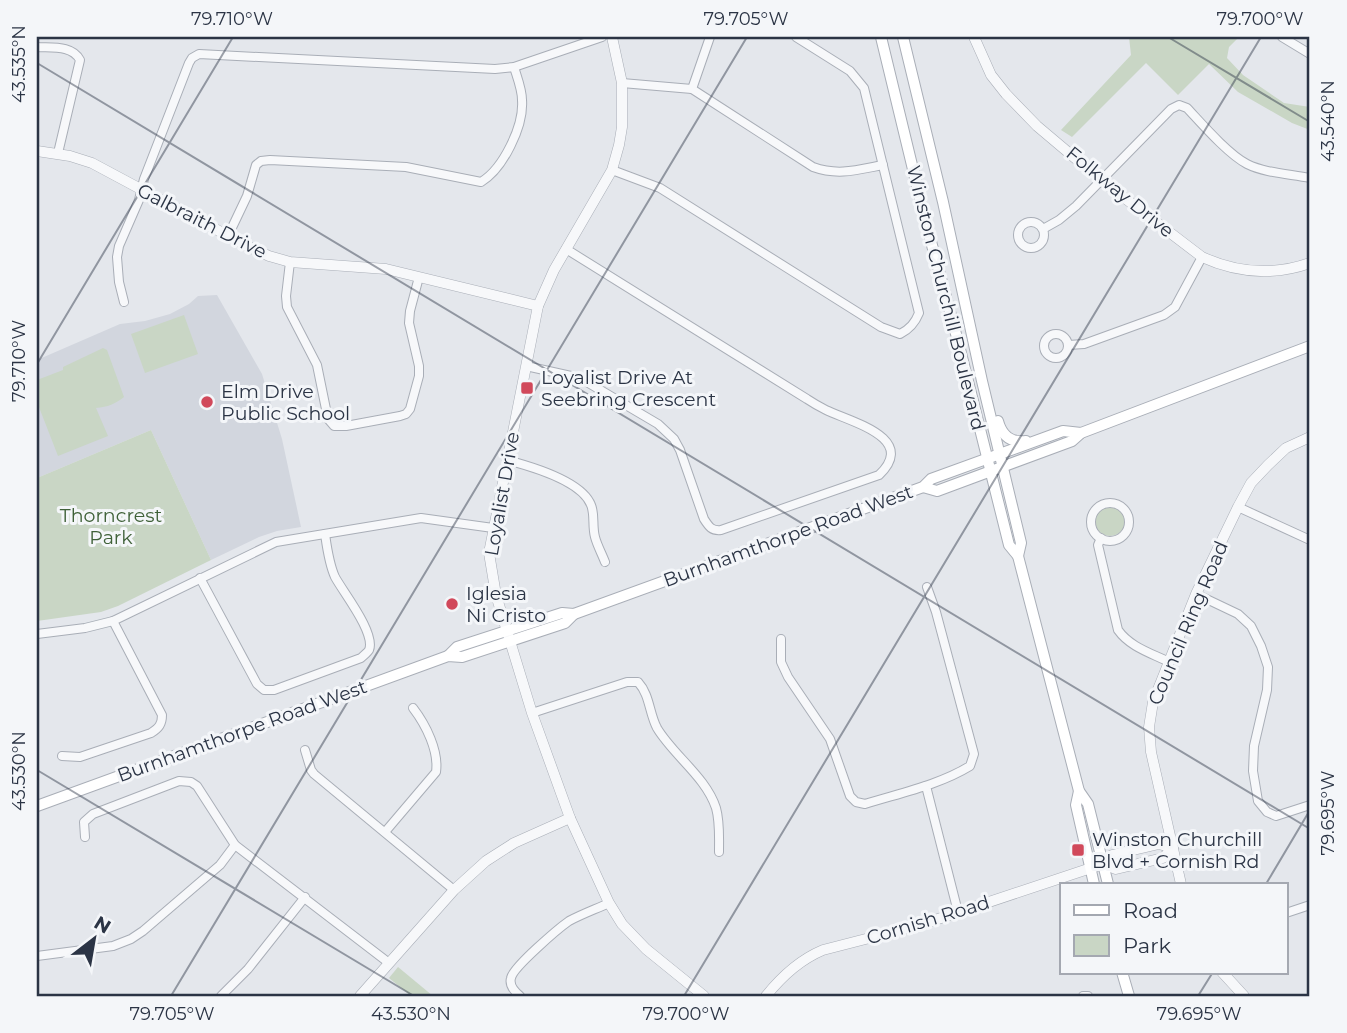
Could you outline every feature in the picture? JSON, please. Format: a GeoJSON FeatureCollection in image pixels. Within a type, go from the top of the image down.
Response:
{"type":"FeatureCollection","features":[{"type":"Feature","properties":{"kind":"main road","name":"Winston Churchill Boulevard"},"geometry":{"type":"LineString","coordinates":[[881,37],[1009,545],[1018,556],[1079,791],[1088,804],[1108,883]]}},
{"type":"Feature","properties":{"kind":"main road","name":"Winston Churchill Boulevard"},"geometry":{"type":"LineString","coordinates":[[903,37],[1021,543],[1018,556]]}},
{"type":"Feature","properties":{"kind":"main road","name":"Burnhamthorpe Road West"},"geometry":{"type":"LineString","coordinates":[[923,487],[937,491],[1003,467],[1072,441],[1081,433],[1310,346]]}},
{"type":"Feature","properties":{"kind":"main road"},"geometry":{"type":"LineString","coordinates":[[982,381],[989,384],[1001,431],[1011,440],[1028,441],[1062,431]]}},
{"type":"Feature","properties":{"kind":"main road","name":"Burnhamthorpe Road West"},"geometry":{"type":"LineString","coordinates":[[37,806],[448,656],[457,647],[507,636],[562,613],[574,614],[923,487],[931,479],[1062,431],[1081,433]]}},
{"type":"Feature","properties":{"kind":"main road","name":"Winston Churchill Boulevard"},"geometry":{"type":"LineString","coordinates":[[1079,791],[1076,804],[1094,883]]}},
{"type":"Feature","properties":{"kind":"main road"},"geometry":{"type":"LineString","coordinates":[[1123,974],[1129,996]]}},
{"type":"Feature","properties":{"kind":"street"},"geometry":{"type":"LineString","coordinates":[[124,302],[119,282],[119,246],[189,63],[199,54],[485,69],[514,67],[602,37]]}},
{"type":"Feature","properties":{"kind":"street","name":"Loyalist Drive"},"geometry":{"type":"LineString","coordinates":[[612,37],[622,83],[620,145],[612,170],[554,270],[537,306],[493,528],[490,566],[507,636],[532,713],[570,818],[609,903],[622,923],[646,949],[704,996]]}},
{"type":"Feature","properties":{"kind":"street"},"geometry":{"type":"LineString","coordinates":[[692,89],[710,37]]}},
{"type":"Feature","properties":{"kind":"street"},"geometry":{"type":"LineString","coordinates":[[612,170],[660,188],[881,327],[900,334],[909,330],[919,313],[864,88],[850,71],[796,37]]}},
{"type":"Feature","properties":{"kind":"street","name":"Folkway Drive"},"geometry":{"type":"LineString","coordinates":[[974,37],[991,75],[1037,126],[1101,180],[1202,257],[1220,265],[1252,272],[1289,269],[1310,263]]}},
{"type":"Feature","properties":{"kind":"street"},"geometry":{"type":"LineString","coordinates":[[1282,37],[1310,54]]}},
{"type":"Feature","properties":{"kind":"street"},"geometry":{"type":"LineString","coordinates":[[37,47],[64,48],[77,54],[80,60],[58,153]]}},
{"type":"Feature","properties":{"kind":"street"},"geometry":{"type":"LineString","coordinates":[[228,236],[247,196],[256,166],[261,161],[406,167],[481,183],[495,170],[516,136],[520,123],[522,99],[514,67]]}},
{"type":"Feature","properties":{"kind":"street"},"geometry":{"type":"LineString","coordinates":[[622,83],[692,89],[813,167],[827,172],[883,165]]}},
{"type":"Feature","properties":{"kind":"street"},"geometry":{"type":"LineString","coordinates":[[1042,229],[1059,220],[1171,108],[1179,105],[1187,108],[1238,158],[1248,164],[1310,178]]}},
{"type":"Feature","properties":{"kind":"street","name":"Galbraith Drive"},"geometry":{"type":"LineString","coordinates":[[37,151],[58,153],[92,163],[259,252],[290,262],[386,269],[537,306]]}},
{"type":"Feature","properties":{"kind":"street"},"geometry":{"type":"LineString","coordinates":[[526,366],[580,378],[658,424],[674,439],[680,450],[704,519],[708,526],[715,530],[879,475],[889,462],[890,451],[881,435],[807,399],[566,249]]}},
{"type":"Feature","properties":{"kind":"street"},"geometry":{"type":"LineString","coordinates":[[1068,345],[1084,344],[1164,315],[1175,307],[1202,257]]}},
{"type":"Feature","properties":{"kind":"street"},"geometry":{"type":"LineString","coordinates":[[290,262],[287,307],[317,366],[328,419],[334,426],[400,416],[410,410],[419,366],[409,323],[419,277]]}},
{"type":"Feature","properties":{"kind":"street","name":"Council Ring Road"},"geometry":{"type":"LineString","coordinates":[[1181,883],[1151,752],[1149,727],[1153,702],[1196,594],[1251,484],[1268,464],[1286,449],[1310,437]]}},
{"type":"Feature","properties":{"kind":"street"},"geometry":{"type":"LineString","coordinates":[[507,460],[551,474],[589,498],[593,508],[594,535],[605,562]]}},
{"type":"Feature","properties":{"kind":"street"},"geometry":{"type":"LineString","coordinates":[[1101,505],[1118,505],[1126,513],[1126,530],[1118,539],[1101,538],[1091,524],[1093,513],[1101,505]]}},
{"type":"Feature","properties":{"kind":"street"},"geometry":{"type":"LineString","coordinates":[[1238,507],[1310,540]]}},
{"type":"Feature","properties":{"kind":"street"},"geometry":{"type":"LineString","coordinates":[[37,634],[85,628],[113,621],[276,542],[421,519],[493,528]]}},
{"type":"Feature","properties":{"kind":"street"},"geometry":{"type":"LineString","coordinates":[[200,578],[257,684],[264,690],[274,690],[361,658],[368,651],[370,642],[358,612],[332,569],[325,534]]}},
{"type":"Feature","properties":{"kind":"street"},"geometry":{"type":"LineString","coordinates":[[1101,538],[1098,545],[1118,630],[1131,643],[1168,662]]}},
{"type":"Feature","properties":{"kind":"street"},"geometry":{"type":"LineString","coordinates":[[781,639],[781,662],[788,677],[830,739],[850,796],[856,802],[865,804],[926,786],[970,766],[974,754],[927,587]]}},
{"type":"Feature","properties":{"kind":"street"},"geometry":{"type":"LineString","coordinates":[[1196,594],[1238,614],[1251,626],[1268,667],[1267,690],[1254,746],[1253,771],[1258,801],[1267,812],[1276,816],[1310,805]]}},
{"type":"Feature","properties":{"kind":"street"},"geometry":{"type":"LineString","coordinates":[[62,756],[80,757],[151,733],[158,729],[162,722],[162,715],[113,621]]}},
{"type":"Feature","properties":{"kind":"street"},"geometry":{"type":"LineString","coordinates":[[532,713],[627,682],[638,682],[645,689],[655,723],[666,742],[710,795],[718,818],[719,852]]}},
{"type":"Feature","properties":{"kind":"street"},"geometry":{"type":"LineString","coordinates":[[384,832],[436,772],[438,761],[425,724],[412,708]]}},
{"type":"Feature","properties":{"kind":"street"},"geometry":{"type":"LineString","coordinates":[[305,750],[314,775],[454,890]]}},
{"type":"Feature","properties":{"kind":"street"},"geometry":{"type":"LineString","coordinates":[[85,837],[85,822],[93,814],[179,781],[191,782],[197,786],[236,845],[389,963]]}},
{"type":"Feature","properties":{"kind":"street"},"geometry":{"type":"LineString","coordinates":[[926,786],[958,912]]}},
{"type":"Feature","properties":{"kind":"street"},"geometry":{"type":"LineString","coordinates":[[360,996],[454,890],[486,861],[514,843],[570,818]]}},
{"type":"Feature","properties":{"kind":"street"},"geometry":{"type":"LineString","coordinates":[[37,956],[113,946],[131,939],[220,865],[236,845]]}},
{"type":"Feature","properties":{"kind":"street","name":"Cornish Road"},"geometry":{"type":"LineString","coordinates":[[766,996],[779,980],[815,953],[920,925],[1103,864],[1116,869],[1163,858],[1172,848]]}},
{"type":"Feature","properties":{"kind":"street"},"geometry":{"type":"LineString","coordinates":[[220,996],[248,969],[304,897]]}},
{"type":"Feature","properties":{"kind":"street"},"geometry":{"type":"LineString","coordinates":[[520,996],[510,983],[511,976],[518,967],[571,920],[609,903]]}},
{"type":"Feature","properties":{"kind":"street"},"geometry":{"type":"LineString","coordinates":[[1288,912],[1310,905]]}},
{"type":"Feature","properties":{"kind":"street"},"geometry":{"type":"LineString","coordinates":[[1224,974],[1244,996]]}},
{"type":"Feature","properties":{"kind":"shaded area","name":"Elm Drive Public School"},"geometry":{"type":"Polygon","coordinates":[[[217,295],[262,374],[282,439],[301,527],[259,537],[211,560],[151,430],[37,478],[37,360],[120,324],[170,314],[198,296],[217,295]]]}},
{"type":"Feature","properties":{"kind":"green space"},"geometry":{"type":"Polygon","coordinates":[[[1129,37],[1239,37],[1229,47],[1227,58],[1243,75],[1284,103],[1310,107],[1310,130],[1292,123],[1238,92],[1209,64],[1178,95],[1146,63],[1072,137],[1061,130],[1131,55],[1129,37]]]}},
{"type":"Feature","properties":{"kind":"green space"},"geometry":{"type":"Polygon","coordinates":[[[184,315],[198,354],[145,373],[131,334],[184,315]]]}},
{"type":"Feature","properties":{"kind":"green space"},"geometry":{"type":"Polygon","coordinates":[[[103,348],[107,350],[124,397],[111,405],[96,408],[108,436],[58,456],[37,402],[37,380],[63,370],[63,367],[103,348]]]}},
{"type":"Feature","properties":{"kind":"green space","name":"Thorncrest Park"},"geometry":{"type":"Polygon","coordinates":[[[151,430],[211,560],[101,612],[37,621],[37,478],[151,430]]]}},
{"type":"Feature","properties":{"kind":"green space"},"geometry":{"type":"Polygon","coordinates":[[[1110,506],[1121,510],[1125,521],[1121,532],[1110,536],[1099,532],[1095,521],[1099,510],[1110,506]]]}},
{"type":"Feature","properties":{"kind":"green space"},"geometry":{"type":"Polygon","coordinates":[[[398,967],[433,996],[411,996],[389,978],[398,967]]]}},
{"type":"Feature","properties":{"kind":"place","name":"Loyalist Drive At Seebring Crescent"},"geometry":{"type":"Point","coordinates":[527,388]}},
{"type":"Feature","properties":{"kind":"place","name":"Elm Drive Public School"},"geometry":{"type":"Point","coordinates":[207,402]}},
{"type":"Feature","properties":{"kind":"place","name":"Iglesia Ni Cristo"},"geometry":{"type":"Point","coordinates":[452,604]}},
{"type":"Feature","properties":{"kind":"place","name":"Winston Churchill Blvd + Cornish Rd"},"geometry":{"type":"Point","coordinates":[1078,850]}}]}
